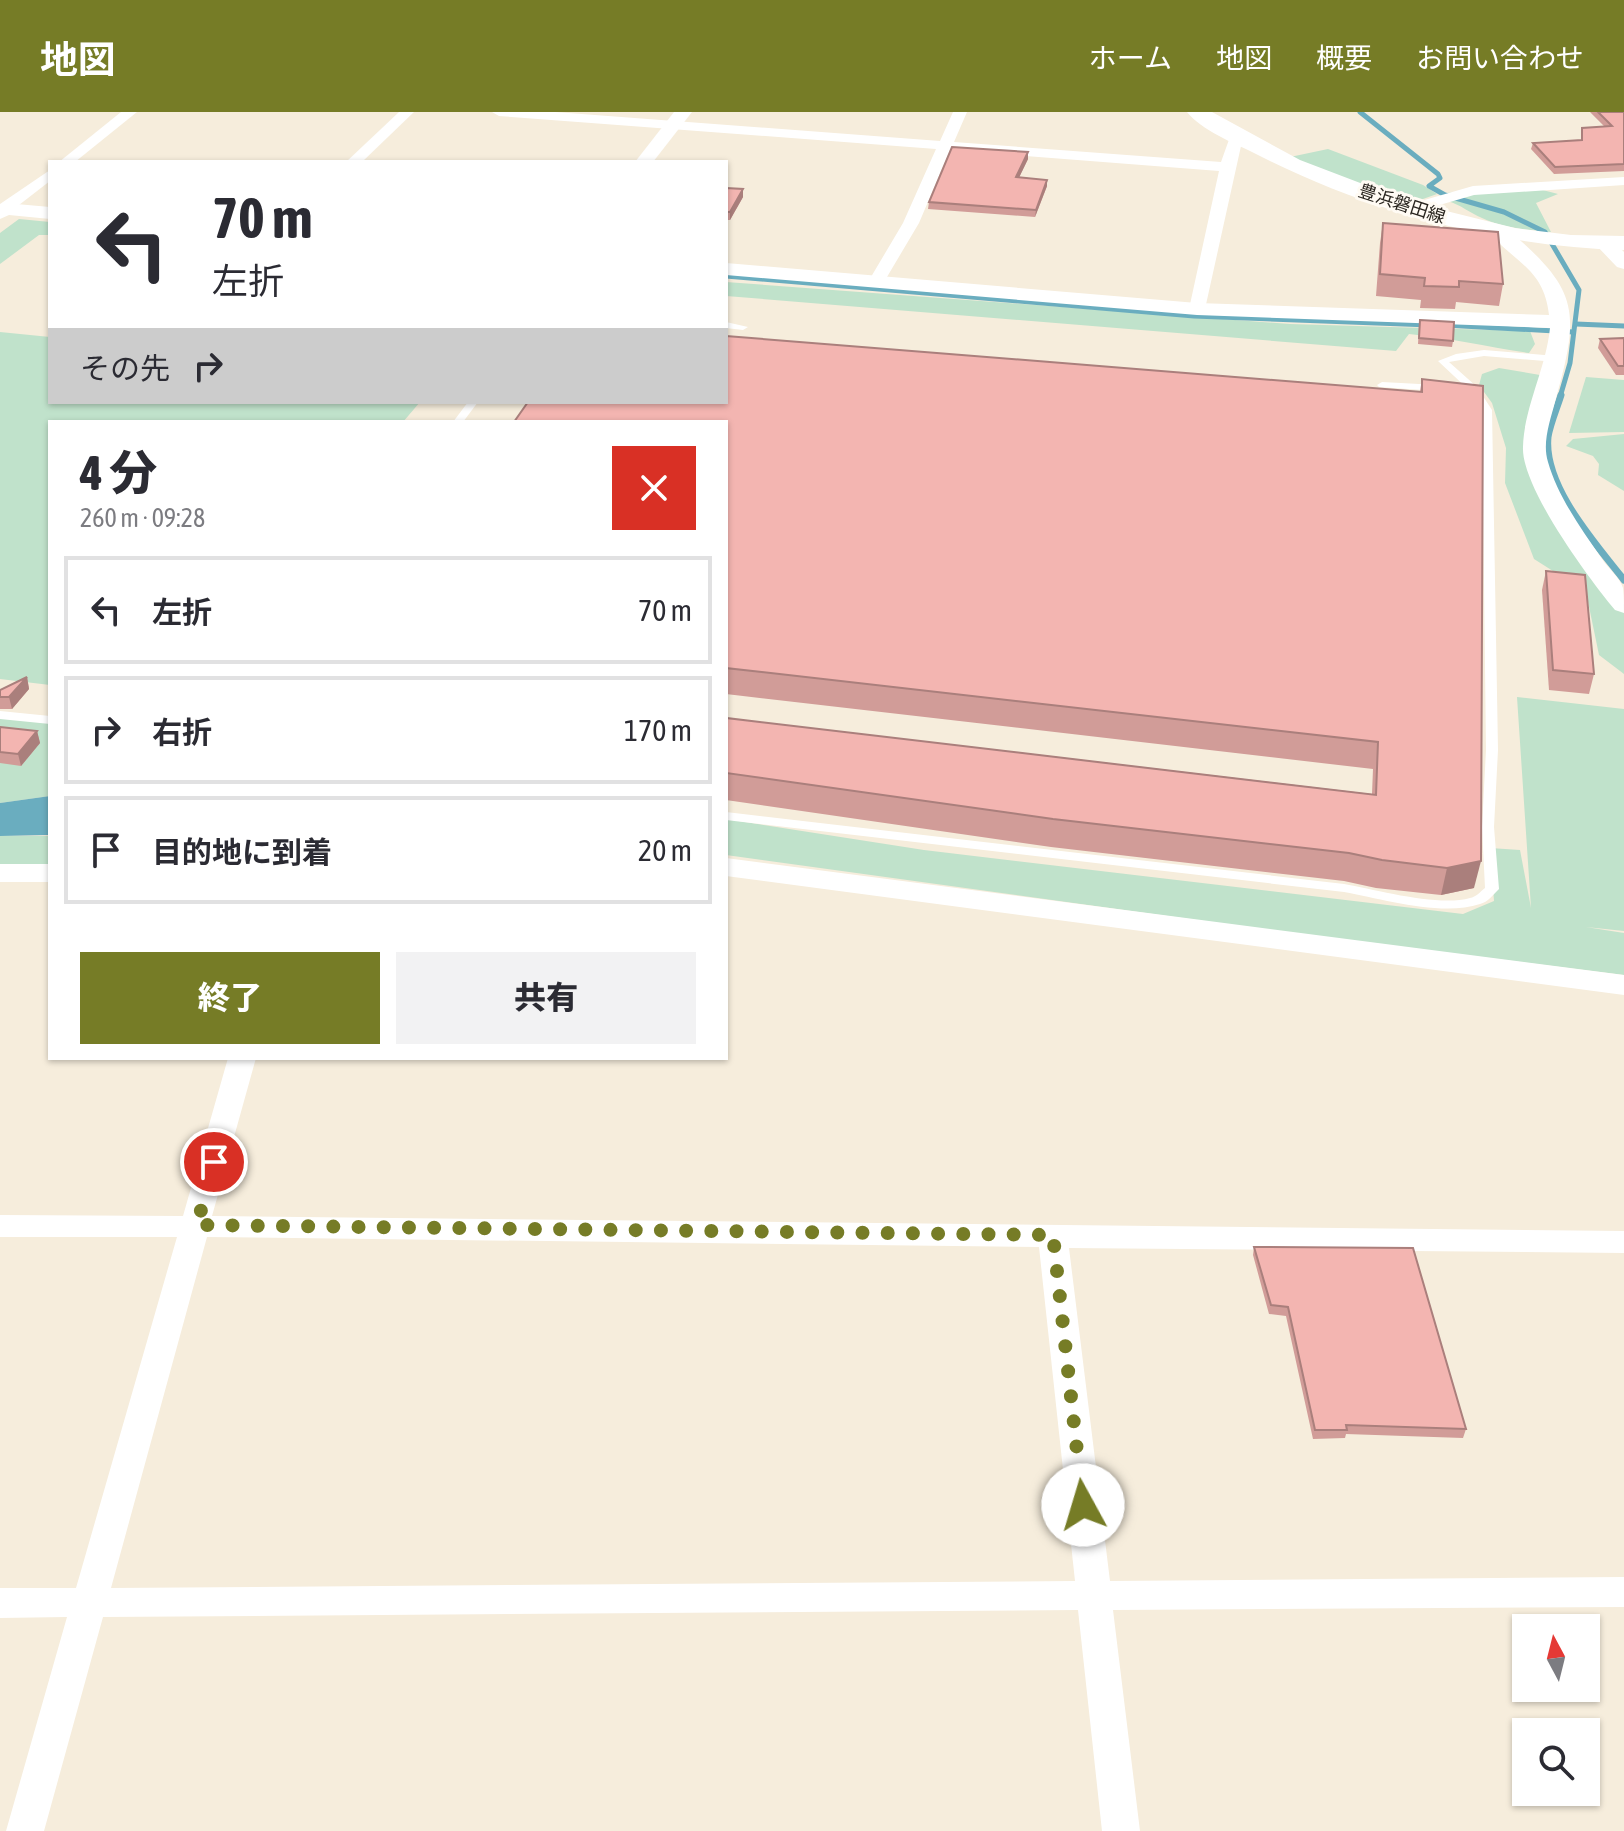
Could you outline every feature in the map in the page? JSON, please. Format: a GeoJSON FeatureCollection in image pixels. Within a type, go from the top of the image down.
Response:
{"type":"FeatureCollection","features":[{"type":"Feature","properties":{"kind":"main road","name":"豊浜磐田線"},"geometry":{"type":"LineString","coordinates":[[1197,112],[1236,137],[1295,166],[1412,208],[1498,231],[1615,243]]}},
{"type":"Feature","properties":{"kind":"street"},"geometry":{"type":"LineString","coordinates":[[69,160],[130,112]]}},
{"type":"Feature","properties":{"kind":"street"},"geometry":{"type":"LineString","coordinates":[[355,160],[407,112]]}},
{"type":"Feature","properties":{"kind":"street"},"geometry":{"type":"LineString","coordinates":[[499,112],[678,119],[943,146],[1227,167]]}},
{"type":"Feature","properties":{"kind":"street"},"geometry":{"type":"LineString","coordinates":[[876,282],[911,223],[960,112]]}},
{"type":"Feature","properties":{"kind":"street"},"geometry":{"type":"LineString","coordinates":[[646,160],[678,119]]}},
{"type":"Feature","properties":{"kind":"street"},"geometry":{"type":"LineString","coordinates":[[1197,309],[1236,137]]}},
{"type":"Feature","properties":{"kind":"street"},"geometry":{"type":"LineString","coordinates":[[2,210],[48,176]]}},
{"type":"Feature","properties":{"kind":"street"},"geometry":{"type":"LineString","coordinates":[[1412,208],[1473,191],[1624,181]]}},
{"type":"Feature","properties":{"kind":"street"},"geometry":{"type":"LineString","coordinates":[[2,210],[48,213]]}},
{"type":"Feature","properties":{"kind":"street"},"geometry":{"type":"LineString","coordinates":[[1498,231],[1550,280],[1557,297],[1560,322],[1556,359],[1534,450],[1539,472],[1550,496],[1624,605]]}},
{"type":"Feature","properties":{"kind":"street"},"geometry":{"type":"LineString","coordinates":[[1615,243],[1624,263]]}},
{"type":"Feature","properties":{"kind":"street"},"geometry":{"type":"LineString","coordinates":[[728,269],[1197,309],[1560,322]]}},
{"type":"Feature","properties":{"kind":"street"},"geometry":{"type":"LineString","coordinates":[[728,867],[1624,985]]}},
{"type":"Feature","properties":{"kind":"street"},"geometry":{"type":"LineString","coordinates":[[0,873],[48,873]]}},
{"type":"Feature","properties":{"kind":"street"},"geometry":{"type":"LineString","coordinates":[[25,1831],[241,1060]]}},
{"type":"Feature","properties":{"kind":"street"},"geometry":{"type":"LineString","coordinates":[[0,1226],[197,1225],[1053,1235],[1281,1241],[1624,1242]]}},
{"type":"Feature","properties":{"kind":"street"},"geometry":{"type":"LineString","coordinates":[[1053,1235],[1121,1831]]}},
{"type":"Feature","properties":{"kind":"street"},"geometry":{"type":"LineString","coordinates":[[0,1603],[1624,1592]]}},
{"type":"Feature","properties":{"kind":"lane"},"geometry":{"type":"LineString","coordinates":[[728,325],[743,327]]}},
{"type":"Feature","properties":{"kind":"lane"},"geometry":{"type":"LineString","coordinates":[[728,816],[1344,888],[1409,899],[1457,904],[1478,900],[1492,889],[1488,827],[1492,750],[1487,410],[1474,389],[1443,361],[1456,355],[1476,354],[1556,359]]}},
{"type":"Feature","properties":{"kind":"lane"},"geometry":{"type":"LineString","coordinates":[[1382,385],[1443,388]]}},
{"type":"Feature","properties":{"kind":"lane"},"geometry":{"type":"LineString","coordinates":[[1459,389],[1474,389]]}},
{"type":"Feature","properties":{"kind":"lane"},"geometry":{"type":"LineString","coordinates":[[0,715],[48,720]]}},
{"type":"Feature","properties":{"kind":"green space"},"geometry":{"type":"Polygon","coordinates":[[[1328,149],[1423,185],[1437,194],[1409,204],[1290,157],[1328,149]]]}},
{"type":"Feature","properties":{"kind":"green space"},"geometry":{"type":"Polygon","coordinates":[[[1539,189],[1558,194],[1536,203],[1551,232],[1490,221],[1448,201],[1446,193],[1539,189]]]}},
{"type":"Feature","properties":{"kind":"green space"},"geometry":{"type":"Polygon","coordinates":[[[19,219],[48,222],[48,235],[39,235],[0,264],[0,233],[19,219]]]}},
{"type":"Feature","properties":{"kind":"green space"},"geometry":{"type":"Polygon","coordinates":[[[728,282],[1290,324],[1530,331],[1535,344],[1529,353],[1409,334],[1396,351],[728,296],[728,282]]]}},
{"type":"Feature","properties":{"kind":"green space"},"geometry":{"type":"Polygon","coordinates":[[[0,332],[48,337],[48,404],[418,404],[405,420],[48,420],[48,685],[0,679],[0,332]]]}},
{"type":"Feature","properties":{"kind":"green space"},"geometry":{"type":"Polygon","coordinates":[[[1499,368],[1540,375],[1535,454],[1624,605],[1624,674],[1599,655],[1586,592],[1534,559],[1505,483],[1506,448],[1492,403],[1479,385],[1482,374],[1499,368]]]}},
{"type":"Feature","properties":{"kind":"green space"},"geometry":{"type":"Polygon","coordinates":[[[1586,377],[1624,380],[1624,432],[1569,433],[1586,377]]]}},
{"type":"Feature","properties":{"kind":"green space"},"geometry":{"type":"Polygon","coordinates":[[[1624,434],[1624,491],[1598,475],[1599,464],[1593,456],[1566,446],[1573,439],[1624,434]]]}},
{"type":"Feature","properties":{"kind":"green space"},"geometry":{"type":"Polygon","coordinates":[[[1517,697],[1624,709],[1624,931],[1586,927],[1624,933],[1624,975],[1305,935],[728,855],[728,819],[924,850],[1463,914],[1494,901],[1490,848],[1520,850],[1531,908],[1517,697]]]}},
{"type":"Feature","properties":{"kind":"green space"},"geometry":{"type":"Polygon","coordinates":[[[0,714],[48,719],[48,796],[0,803],[0,714]]]}},
{"type":"Feature","properties":{"kind":"green space"},"geometry":{"type":"Polygon","coordinates":[[[0,836],[48,836],[48,867],[0,867],[0,836]]]}},
{"type":"Feature","properties":{"kind":"water"},"geometry":{"type":"Polygon","coordinates":[[[48,796],[48,835],[0,836],[0,803],[48,796]]]}},
{"type":"Feature","properties":{"kind":"building"},"geometry":{"type":"Polygon","coordinates":[[[1598,112],[1624,112],[1624,164],[1555,167],[1533,143],[1582,140],[1582,128],[1612,126],[1598,112]]]}},
{"type":"Feature","properties":{"kind":"building"},"geometry":{"type":"Polygon","coordinates":[[[952,147],[1028,152],[1016,177],[1047,180],[1036,210],[929,202],[952,147]]]}},
{"type":"Feature","properties":{"kind":"building"},"geometry":{"type":"Polygon","coordinates":[[[728,188],[743,189],[730,212],[728,188]]]}},
{"type":"Feature","properties":{"kind":"building"},"geometry":{"type":"Polygon","coordinates":[[[1383,223],[1498,232],[1503,284],[1459,281],[1459,287],[1424,286],[1425,278],[1380,274],[1383,223]]]}},
{"type":"Feature","properties":{"kind":"building"},"geometry":{"type":"Polygon","coordinates":[[[1420,320],[1454,322],[1453,341],[1419,338],[1420,320]]]}},
{"type":"Feature","properties":{"kind":"building"},"geometry":{"type":"Polygon","coordinates":[[[728,336],[1422,392],[1422,379],[1483,386],[1481,861],[1447,868],[1349,853],[1053,819],[728,773],[728,718],[1376,795],[1378,742],[728,668],[728,420],[515,420],[527,404],[728,404],[728,336]]]}},
{"type":"Feature","properties":{"kind":"building"},"geometry":{"type":"Polygon","coordinates":[[[1624,338],[1624,366],[1618,366],[1600,339],[1624,338]]]}},
{"type":"Feature","properties":{"kind":"building"},"geometry":{"type":"Polygon","coordinates":[[[1546,571],[1585,575],[1594,674],[1553,670],[1546,571]]]}},
{"type":"Feature","properties":{"kind":"building"},"geometry":{"type":"Polygon","coordinates":[[[27,677],[9,697],[0,697],[0,690],[27,677]]]}},
{"type":"Feature","properties":{"kind":"building"},"geometry":{"type":"Polygon","coordinates":[[[0,727],[37,731],[18,754],[0,752],[0,727]]]}},
{"type":"Feature","properties":{"kind":"building"},"geometry":{"type":"Polygon","coordinates":[[[1254,1247],[1413,1248],[1466,1429],[1346,1425],[1347,1430],[1315,1430],[1288,1307],[1271,1305],[1254,1247]]]}},
{"type":"Feature","properties":{"kind":"waterway"},"geometry":{"type":"LineString","coordinates":[[1360,112],[1438,174],[1440,178],[1429,186],[1445,195],[1504,212],[1545,232],[1579,290],[1570,363],[1560,397]]}},
{"type":"Feature","properties":{"kind":"waterway"},"geometry":{"type":"LineString","coordinates":[[728,276],[1194,316],[1430,325]]}},
{"type":"Feature","properties":{"kind":"waterway"},"geometry":{"type":"LineString","coordinates":[[1576,324],[1624,326]]}},
{"type":"Feature","properties":{"kind":"waterway"},"geometry":{"type":"LineString","coordinates":[[1444,325],[1573,332]]}},
{"type":"Feature","properties":{"kind":"waterway"},"geometry":{"type":"LineString","coordinates":[[1561,395],[1548,437],[1554,475],[1586,532],[1624,580]]}},
{"type":"Feature","properties":{"kind":"route"},"geometry":{"type":"LineString","coordinates":[[214,1162],[197,1225],[1053,1235],[1083,1505]]}}]}
